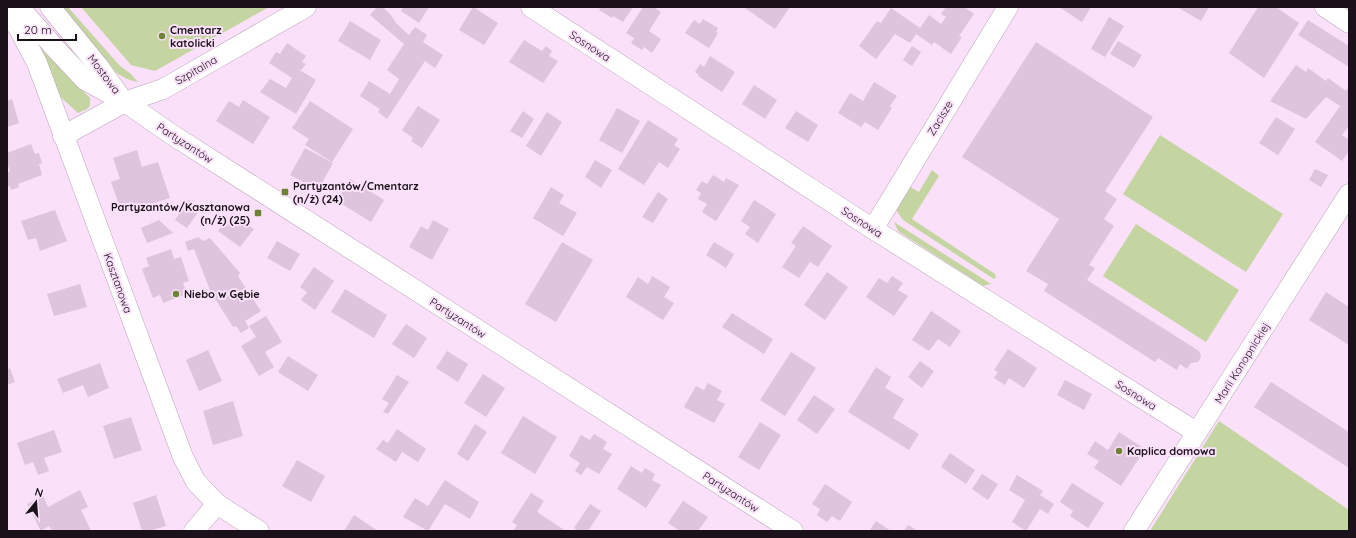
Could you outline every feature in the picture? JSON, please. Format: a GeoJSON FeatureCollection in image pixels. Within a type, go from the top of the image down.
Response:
{"type":"FeatureCollection","features":[{"type":"Feature","properties":{"kind":"street","name":"Mostowa"},"geometry":{"type":"LineString","coordinates":[[16,7],[27,16],[85,80],[125,102]]}},
{"type":"Feature","properties":{"kind":"street","name":"Mostowa"},"geometry":{"type":"LineString","coordinates":[[50,7],[99,67],[125,102]]}},
{"type":"Feature","properties":{"kind":"street","name":"Szpitalna"},"geometry":{"type":"LineString","coordinates":[[63,136],[125,102],[163,89],[306,7]]}},
{"type":"Feature","properties":{"kind":"street","name":"Sosnowa"},"geometry":{"type":"LineString","coordinates":[[531,7],[873,229],[1196,432]]}},
{"type":"Feature","properties":{"kind":"street","name":"Zacisze"},"geometry":{"type":"LineString","coordinates":[[873,229],[1008,7]]}},
{"type":"Feature","properties":{"kind":"street"},"geometry":{"type":"LineString","coordinates":[[1325,7],[1349,23]]}},
{"type":"Feature","properties":{"kind":"street","name":"Kasztanowa"},"geometry":{"type":"LineString","coordinates":[[7,12],[19,29],[37,63],[183,457],[196,482],[217,504],[258,531]]}},
{"type":"Feature","properties":{"kind":"street","name":"Partyzantów"},"geometry":{"type":"LineString","coordinates":[[125,102],[172,134],[793,531]]}},
{"type":"Feature","properties":{"kind":"street","name":"Marii Konopnickiej"},"geometry":{"type":"LineString","coordinates":[[1134,531],[1349,194]]}},
{"type":"Feature","properties":{"kind":"street"},"geometry":{"type":"LineString","coordinates":[[194,531],[217,504]]}},
{"type":"Feature","properties":{"kind":"green space"},"geometry":{"type":"Polygon","coordinates":[[[58,7],[68,7],[120,66],[130,73],[138,82],[123,77],[110,67],[58,7]]]}},
{"type":"Feature","properties":{"kind":"green space","name":"Cmentarz katolicki"},"geometry":{"type":"Polygon","coordinates":[[[81,7],[269,7],[155,71],[131,65],[81,7]]]}},
{"type":"Feature","properties":{"kind":"green space"},"geometry":{"type":"Polygon","coordinates":[[[34,42],[90,98],[90,106],[87,109],[78,113],[55,92],[34,42]]]}},
{"type":"Feature","properties":{"kind":"green space"},"geometry":{"type":"Polygon","coordinates":[[[1160,135],[1283,214],[1246,272],[1123,194],[1160,135]]]}},
{"type":"Feature","properties":{"kind":"green space"},"geometry":{"type":"Polygon","coordinates":[[[932,170],[939,176],[912,219],[995,274],[996,277],[994,279],[903,220],[896,210],[905,184],[919,192],[932,170]]]}},
{"type":"Feature","properties":{"kind":"green space"},"geometry":{"type":"Polygon","coordinates":[[[894,222],[991,284],[983,286],[898,231],[894,222]]]}},
{"type":"Feature","properties":{"kind":"green space"},"geometry":{"type":"Polygon","coordinates":[[[1136,224],[1239,290],[1206,342],[1103,276],[1136,224]]]}},
{"type":"Feature","properties":{"kind":"green space"},"geometry":{"type":"Polygon","coordinates":[[[1219,421],[1349,510],[1349,531],[1150,531],[1219,421]]]}},
{"type":"Feature","properties":{"kind":"building"},"geometry":{"type":"Polygon","coordinates":[[[377,7],[383,7],[396,23],[409,35],[415,27],[427,35],[423,42],[443,55],[435,68],[425,61],[387,119],[378,112],[380,109],[360,96],[369,81],[390,94],[399,79],[387,70],[404,44],[370,15],[377,7]]]}},
{"type":"Feature","properties":{"kind":"building"},"geometry":{"type":"Polygon","coordinates":[[[403,7],[429,7],[419,23],[401,11],[403,7]]]}},
{"type":"Feature","properties":{"kind":"building"},"geometry":{"type":"Polygon","coordinates":[[[473,7],[498,23],[484,45],[459,30],[473,7]]]}},
{"type":"Feature","properties":{"kind":"building"},"geometry":{"type":"Polygon","coordinates":[[[601,7],[633,7],[623,22],[613,16],[612,18],[599,10],[601,7]]]}},
{"type":"Feature","properties":{"kind":"building"},"geometry":{"type":"Polygon","coordinates":[[[643,7],[654,7],[661,12],[649,31],[661,39],[652,53],[644,47],[642,50],[631,43],[634,38],[626,33],[643,7]]]}},
{"type":"Feature","properties":{"kind":"building"},"geometry":{"type":"Polygon","coordinates":[[[790,7],[775,29],[745,8],[790,7]]]}},
{"type":"Feature","properties":{"kind":"building"},"geometry":{"type":"Polygon","coordinates":[[[946,7],[964,7],[974,14],[959,36],[962,37],[951,54],[934,42],[932,45],[916,34],[910,43],[895,34],[876,59],[859,46],[877,21],[881,23],[891,8],[920,28],[929,15],[941,24],[946,17],[941,14],[946,7]]]}},
{"type":"Feature","properties":{"kind":"building"},"geometry":{"type":"Polygon","coordinates":[[[1059,7],[1091,7],[1082,22],[1059,7]]]}},
{"type":"Feature","properties":{"kind":"building"},"geometry":{"type":"Polygon","coordinates":[[[1177,7],[1209,7],[1201,21],[1177,7]]]}},
{"type":"Feature","properties":{"kind":"building"},"geometry":{"type":"Polygon","coordinates":[[[1258,7],[1276,7],[1299,23],[1264,78],[1229,53],[1258,7]]]}},
{"type":"Feature","properties":{"kind":"building"},"geometry":{"type":"Polygon","coordinates":[[[1109,17],[1124,26],[1105,57],[1091,49],[1109,17]]]}},
{"type":"Feature","properties":{"kind":"building"},"geometry":{"type":"Polygon","coordinates":[[[703,19],[718,28],[716,32],[718,33],[709,48],[685,33],[694,20],[700,24],[703,19]]]}},
{"type":"Feature","properties":{"kind":"building"},"geometry":{"type":"Polygon","coordinates":[[[1308,20],[1349,46],[1349,67],[1298,35],[1308,20]]]}},
{"type":"Feature","properties":{"kind":"building"},"geometry":{"type":"Polygon","coordinates":[[[350,21],[381,40],[370,60],[338,41],[350,21]]]}},
{"type":"Feature","properties":{"kind":"building"},"geometry":{"type":"Polygon","coordinates":[[[524,40],[542,51],[546,46],[552,51],[549,56],[558,61],[543,83],[509,62],[524,40]]]}},
{"type":"Feature","properties":{"kind":"building"},"geometry":{"type":"Polygon","coordinates":[[[1118,41],[1142,55],[1134,68],[1110,54],[1118,41]]]}},
{"type":"Feature","properties":{"kind":"building"},"geometry":{"type":"Polygon","coordinates":[[[1036,42],[1153,117],[1105,191],[1117,199],[1104,219],[1114,226],[1089,265],[1095,268],[1087,280],[1199,351],[1201,355],[1198,362],[1191,363],[1187,369],[1180,364],[1177,370],[1158,358],[1155,362],[1044,291],[1048,284],[1026,271],[1059,219],[962,157],[1036,42]]]}},
{"type":"Feature","properties":{"kind":"building"},"geometry":{"type":"Polygon","coordinates":[[[287,43],[306,56],[302,62],[306,64],[301,70],[298,69],[316,80],[296,114],[260,92],[270,79],[286,88],[292,78],[269,63],[276,52],[280,54],[287,43]]]}},
{"type":"Feature","properties":{"kind":"building"},"geometry":{"type":"Polygon","coordinates":[[[912,46],[921,52],[912,66],[903,60],[912,46]]]}},
{"type":"Feature","properties":{"kind":"building"},"geometry":{"type":"Polygon","coordinates":[[[710,56],[735,72],[722,92],[698,76],[699,75],[695,72],[700,64],[704,67],[710,56]]]}},
{"type":"Feature","properties":{"kind":"building"},"geometry":{"type":"Polygon","coordinates":[[[1296,65],[1306,72],[1308,68],[1326,81],[1328,78],[1346,91],[1349,87],[1349,126],[1342,135],[1349,140],[1349,151],[1342,161],[1315,142],[1340,106],[1326,97],[1306,119],[1270,101],[1296,65]]]}},
{"type":"Feature","properties":{"kind":"building"},"geometry":{"type":"Polygon","coordinates":[[[874,82],[897,96],[890,106],[892,108],[878,130],[865,122],[861,127],[838,113],[850,93],[863,101],[874,82]]]}},
{"type":"Feature","properties":{"kind":"building"},"geometry":{"type":"Polygon","coordinates":[[[754,85],[777,100],[765,119],[742,104],[754,85]]]}},
{"type":"Feature","properties":{"kind":"building"},"geometry":{"type":"Polygon","coordinates":[[[12,99],[19,123],[7,127],[7,101],[12,99]]]}},
{"type":"Feature","properties":{"kind":"building"},"geometry":{"type":"Polygon","coordinates":[[[243,100],[270,117],[253,144],[216,121],[229,101],[239,107],[243,100]]]}},
{"type":"Feature","properties":{"kind":"building"},"geometry":{"type":"Polygon","coordinates":[[[310,101],[353,129],[332,162],[305,145],[309,139],[292,128],[310,101]]]}},
{"type":"Feature","properties":{"kind":"building"},"geometry":{"type":"Polygon","coordinates":[[[418,106],[440,120],[422,148],[411,141],[413,138],[402,130],[418,106]]]}},
{"type":"Feature","properties":{"kind":"building"},"geometry":{"type":"Polygon","coordinates":[[[617,108],[640,121],[622,153],[599,140],[617,108]]]}},
{"type":"Feature","properties":{"kind":"building"},"geometry":{"type":"Polygon","coordinates":[[[523,111],[534,119],[522,138],[510,131],[523,111]]]}},
{"type":"Feature","properties":{"kind":"building"},"geometry":{"type":"Polygon","coordinates":[[[796,111],[818,125],[808,142],[785,128],[796,111]]]}},
{"type":"Feature","properties":{"kind":"building"},"geometry":{"type":"Polygon","coordinates":[[[547,112],[562,122],[541,156],[526,146],[547,112]]]}},
{"type":"Feature","properties":{"kind":"building"},"geometry":{"type":"Polygon","coordinates":[[[1276,117],[1295,129],[1278,155],[1259,143],[1276,117]]]}},
{"type":"Feature","properties":{"kind":"building"},"geometry":{"type":"Polygon","coordinates":[[[648,120],[678,139],[674,145],[680,149],[668,168],[659,162],[644,185],[618,169],[648,120]]]}},
{"type":"Feature","properties":{"kind":"building"},"geometry":{"type":"Polygon","coordinates":[[[31,144],[35,154],[39,153],[42,163],[39,164],[42,175],[18,184],[19,187],[11,190],[10,186],[7,187],[7,173],[10,171],[7,163],[7,153],[31,144]]]}},
{"type":"Feature","properties":{"kind":"building"},"geometry":{"type":"Polygon","coordinates":[[[305,148],[333,163],[318,190],[290,175],[305,148]]]}},
{"type":"Feature","properties":{"kind":"building"},"geometry":{"type":"Polygon","coordinates":[[[137,150],[142,167],[158,162],[170,198],[122,213],[111,182],[120,179],[113,158],[137,150]]]}},
{"type":"Feature","properties":{"kind":"building"},"geometry":{"type":"Polygon","coordinates":[[[595,160],[612,170],[601,188],[585,177],[595,160]]]}},
{"type":"Feature","properties":{"kind":"building"},"geometry":{"type":"Polygon","coordinates":[[[1315,169],[1328,175],[1321,187],[1309,180],[1315,169]]]}},
{"type":"Feature","properties":{"kind":"building"},"geometry":{"type":"Polygon","coordinates":[[[713,175],[724,182],[726,178],[739,185],[716,221],[702,212],[707,204],[698,199],[701,193],[696,190],[702,181],[707,184],[713,175]]]}},
{"type":"Feature","properties":{"kind":"building"},"geometry":{"type":"Polygon","coordinates":[[[350,179],[384,200],[371,222],[337,201],[350,179]]]}},
{"type":"Feature","properties":{"kind":"building"},"geometry":{"type":"Polygon","coordinates":[[[551,187],[564,195],[559,203],[577,213],[563,236],[533,218],[551,187]]]}},
{"type":"Feature","properties":{"kind":"building"},"geometry":{"type":"Polygon","coordinates":[[[658,192],[668,199],[653,223],[642,217],[658,192]]]}},
{"type":"Feature","properties":{"kind":"building"},"geometry":{"type":"Polygon","coordinates":[[[188,200],[201,208],[187,228],[175,220],[188,200]]]}},
{"type":"Feature","properties":{"kind":"building"},"geometry":{"type":"Polygon","coordinates":[[[754,200],[776,214],[758,243],[745,234],[750,227],[741,221],[754,200]]]}},
{"type":"Feature","properties":{"kind":"building"},"geometry":{"type":"Polygon","coordinates":[[[55,210],[67,241],[40,251],[36,238],[28,240],[21,221],[55,210]]]}},
{"type":"Feature","properties":{"kind":"building"},"geometry":{"type":"Polygon","coordinates":[[[232,213],[254,229],[240,247],[218,231],[232,213]]]}},
{"type":"Feature","properties":{"kind":"building"},"geometry":{"type":"Polygon","coordinates":[[[159,220],[173,233],[147,243],[141,228],[159,220]]]}},
{"type":"Feature","properties":{"kind":"building"},"geometry":{"type":"Polygon","coordinates":[[[433,220],[449,229],[432,260],[409,247],[421,226],[428,230],[433,220]]]}},
{"type":"Feature","properties":{"kind":"building"},"geometry":{"type":"Polygon","coordinates":[[[803,226],[832,246],[818,267],[810,262],[799,278],[782,267],[796,246],[791,243],[803,226]]]}},
{"type":"Feature","properties":{"kind":"building"},"geometry":{"type":"Polygon","coordinates":[[[198,237],[203,241],[210,238],[240,273],[238,276],[261,311],[245,321],[249,328],[241,333],[236,326],[233,327],[214,297],[207,299],[204,292],[210,290],[194,249],[188,251],[185,242],[198,237]]]}},
{"type":"Feature","properties":{"kind":"building"},"geometry":{"type":"Polygon","coordinates":[[[277,241],[300,254],[290,271],[267,258],[277,241]]]}},
{"type":"Feature","properties":{"kind":"building"},"geometry":{"type":"Polygon","coordinates":[[[562,242],[593,260],[556,322],[525,304],[562,242]]]}},
{"type":"Feature","properties":{"kind":"building"},"geometry":{"type":"Polygon","coordinates":[[[714,242],[734,254],[726,268],[706,255],[714,242]]]}},
{"type":"Feature","properties":{"kind":"building"},"geometry":{"type":"Polygon","coordinates":[[[171,249],[174,259],[181,257],[189,281],[183,283],[187,294],[163,303],[160,295],[153,298],[142,269],[149,266],[146,258],[171,249]]]}},
{"type":"Feature","properties":{"kind":"building"},"geometry":{"type":"Polygon","coordinates":[[[314,267],[334,281],[315,310],[301,300],[307,292],[300,287],[314,267]]]}},
{"type":"Feature","properties":{"kind":"building"},"geometry":{"type":"Polygon","coordinates":[[[827,272],[848,287],[825,320],[804,305],[827,272]]]}},
{"type":"Feature","properties":{"kind":"building"},"geometry":{"type":"Polygon","coordinates":[[[652,276],[670,287],[664,297],[674,303],[663,320],[626,297],[638,277],[648,284],[652,276]]]}},
{"type":"Feature","properties":{"kind":"building"},"geometry":{"type":"Polygon","coordinates":[[[892,276],[903,283],[898,290],[908,296],[894,316],[866,297],[879,278],[887,283],[892,276]]]}},
{"type":"Feature","properties":{"kind":"building"},"geometry":{"type":"Polygon","coordinates":[[[80,284],[87,307],[54,316],[47,294],[80,284]]]}},
{"type":"Feature","properties":{"kind":"building"},"geometry":{"type":"Polygon","coordinates":[[[345,289],[387,315],[374,338],[331,312],[345,289]]]}},
{"type":"Feature","properties":{"kind":"building"},"geometry":{"type":"Polygon","coordinates":[[[1326,292],[1349,307],[1349,345],[1309,320],[1326,292]]]}},
{"type":"Feature","properties":{"kind":"building"},"geometry":{"type":"Polygon","coordinates":[[[931,311],[961,331],[950,347],[938,339],[929,351],[912,340],[931,311]]]}},
{"type":"Feature","properties":{"kind":"building"},"geometry":{"type":"Polygon","coordinates":[[[732,313],[773,339],[764,354],[722,327],[732,313]]]}},
{"type":"Feature","properties":{"kind":"building"},"geometry":{"type":"Polygon","coordinates":[[[266,316],[282,342],[265,352],[274,367],[259,376],[241,346],[256,337],[249,326],[266,316]]]}},
{"type":"Feature","properties":{"kind":"building"},"geometry":{"type":"Polygon","coordinates":[[[406,324],[427,338],[414,358],[392,344],[406,324]]]}},
{"type":"Feature","properties":{"kind":"building"},"geometry":{"type":"Polygon","coordinates":[[[1008,349],[1037,368],[1024,388],[1009,378],[1005,385],[994,378],[998,372],[994,370],[1008,349]]]}},
{"type":"Feature","properties":{"kind":"building"},"geometry":{"type":"Polygon","coordinates":[[[208,350],[222,381],[199,391],[186,360],[208,350]]]}},
{"type":"Feature","properties":{"kind":"building"},"geometry":{"type":"Polygon","coordinates":[[[447,351],[468,364],[458,382],[436,368],[447,351]]]}},
{"type":"Feature","properties":{"kind":"building"},"geometry":{"type":"Polygon","coordinates":[[[791,352],[816,368],[785,416],[760,400],[791,352]]]}},
{"type":"Feature","properties":{"kind":"building"},"geometry":{"type":"Polygon","coordinates":[[[288,356],[318,375],[308,391],[278,372],[288,356]]]}},
{"type":"Feature","properties":{"kind":"building"},"geometry":{"type":"Polygon","coordinates":[[[920,361],[934,371],[922,388],[908,377],[920,361]]]}},
{"type":"Feature","properties":{"kind":"building"},"geometry":{"type":"Polygon","coordinates":[[[100,363],[109,388],[88,397],[83,385],[63,393],[57,379],[100,363]]]}},
{"type":"Feature","properties":{"kind":"building"},"geometry":{"type":"Polygon","coordinates":[[[876,367],[891,377],[885,388],[904,399],[893,418],[919,434],[909,450],[848,412],[876,367]]]}},
{"type":"Feature","properties":{"kind":"building"},"geometry":{"type":"Polygon","coordinates":[[[10,368],[15,382],[7,385],[7,370],[10,368]]]}},
{"type":"Feature","properties":{"kind":"building"},"geometry":{"type":"Polygon","coordinates":[[[483,374],[505,388],[486,417],[464,403],[483,374]]]}},
{"type":"Feature","properties":{"kind":"building"},"geometry":{"type":"Polygon","coordinates":[[[397,375],[409,382],[388,414],[383,412],[389,403],[382,399],[397,375]]]}},
{"type":"Feature","properties":{"kind":"building"},"geometry":{"type":"Polygon","coordinates":[[[1065,380],[1092,394],[1084,410],[1057,395],[1065,380]]]}},
{"type":"Feature","properties":{"kind":"building"},"geometry":{"type":"Polygon","coordinates":[[[1271,382],[1349,432],[1349,468],[1254,407],[1271,382]]]}},
{"type":"Feature","properties":{"kind":"building"},"geometry":{"type":"Polygon","coordinates":[[[708,383],[722,391],[717,400],[725,404],[714,423],[684,407],[696,386],[704,390],[708,383]]]}},
{"type":"Feature","properties":{"kind":"building"},"geometry":{"type":"Polygon","coordinates":[[[814,395],[835,409],[817,434],[797,420],[814,395]]]}},
{"type":"Feature","properties":{"kind":"building"},"geometry":{"type":"Polygon","coordinates":[[[233,401],[243,436],[213,445],[203,411],[233,401]]]}},
{"type":"Feature","properties":{"kind":"building"},"geometry":{"type":"Polygon","coordinates":[[[523,416],[557,437],[535,474],[501,453],[523,416]]]}},
{"type":"Feature","properties":{"kind":"building"},"geometry":{"type":"Polygon","coordinates":[[[131,417],[142,450],[114,459],[103,426],[131,417]]]}},
{"type":"Feature","properties":{"kind":"building"},"geometry":{"type":"Polygon","coordinates":[[[760,422],[781,435],[759,470],[738,457],[760,422]]]}},
{"type":"Feature","properties":{"kind":"building"},"geometry":{"type":"Polygon","coordinates":[[[475,424],[487,432],[468,461],[457,454],[475,424]]]}},
{"type":"Feature","properties":{"kind":"building"},"geometry":{"type":"Polygon","coordinates":[[[397,429],[426,449],[418,462],[402,452],[396,462],[376,449],[383,440],[388,443],[397,429]]]}},
{"type":"Feature","properties":{"kind":"building"},"geometry":{"type":"Polygon","coordinates":[[[54,430],[62,452],[44,458],[49,471],[38,475],[33,462],[25,465],[17,443],[54,430]]]}},
{"type":"Feature","properties":{"kind":"building"},"geometry":{"type":"Polygon","coordinates":[[[1119,432],[1145,449],[1121,486],[1094,468],[1099,461],[1087,454],[1095,441],[1108,450],[1119,432]]]}},
{"type":"Feature","properties":{"kind":"building"},"geometry":{"type":"Polygon","coordinates":[[[594,434],[607,442],[603,449],[612,454],[599,474],[587,467],[581,475],[575,471],[580,463],[569,456],[581,435],[590,440],[594,434]]]}},
{"type":"Feature","properties":{"kind":"building"},"geometry":{"type":"Polygon","coordinates":[[[950,453],[975,470],[966,484],[941,467],[950,453]]]}},
{"type":"Feature","properties":{"kind":"building"},"geometry":{"type":"Polygon","coordinates":[[[297,460],[325,476],[311,502],[282,486],[297,460]]]}},
{"type":"Feature","properties":{"kind":"building"},"geometry":{"type":"Polygon","coordinates":[[[631,466],[642,473],[645,468],[655,474],[652,480],[661,485],[646,508],[617,489],[631,466]]]}},
{"type":"Feature","properties":{"kind":"building"},"geometry":{"type":"Polygon","coordinates":[[[982,474],[998,484],[988,500],[972,489],[982,474]]]}},
{"type":"Feature","properties":{"kind":"building"},"geometry":{"type":"Polygon","coordinates":[[[1017,475],[1043,491],[1040,495],[1054,504],[1048,514],[1040,509],[1026,531],[1012,522],[1025,500],[1009,490],[1017,475]]]}},
{"type":"Feature","properties":{"kind":"building"},"geometry":{"type":"Polygon","coordinates":[[[445,480],[479,502],[470,519],[445,504],[428,531],[403,517],[415,498],[428,506],[445,480]]]}},
{"type":"Feature","properties":{"kind":"building"},"geometry":{"type":"Polygon","coordinates":[[[1072,483],[1104,503],[1088,528],[1070,516],[1073,511],[1060,502],[1072,483]]]}},
{"type":"Feature","properties":{"kind":"building"},"geometry":{"type":"Polygon","coordinates":[[[825,484],[852,502],[840,521],[832,516],[827,522],[817,515],[820,509],[812,504],[825,484]]]}},
{"type":"Feature","properties":{"kind":"building"},"geometry":{"type":"Polygon","coordinates":[[[80,490],[88,507],[81,510],[91,531],[52,531],[49,526],[41,531],[27,504],[43,496],[48,507],[80,490]]]}},
{"type":"Feature","properties":{"kind":"building"},"geometry":{"type":"Polygon","coordinates":[[[531,493],[544,501],[537,512],[566,531],[513,531],[517,525],[512,522],[531,493]]]}},
{"type":"Feature","properties":{"kind":"building"},"geometry":{"type":"Polygon","coordinates":[[[156,495],[166,526],[149,531],[142,531],[133,503],[156,495]]]}},
{"type":"Feature","properties":{"kind":"building"},"geometry":{"type":"Polygon","coordinates":[[[683,501],[708,517],[698,531],[680,531],[668,523],[683,501]]]}},
{"type":"Feature","properties":{"kind":"building"},"geometry":{"type":"Polygon","coordinates":[[[590,504],[601,511],[588,531],[578,531],[574,528],[590,504]]]}},
{"type":"Feature","properties":{"kind":"building"},"geometry":{"type":"Polygon","coordinates":[[[354,515],[378,531],[344,531],[354,515]]]}},
{"type":"Feature","properties":{"kind":"building"},"geometry":{"type":"Polygon","coordinates":[[[876,521],[891,531],[869,531],[876,521]]]}},
{"type":"Feature","properties":{"kind":"building"},"geometry":{"type":"Polygon","coordinates":[[[908,525],[918,531],[904,531],[908,525]]]}},
{"type":"Feature","properties":{"kind":"place","name":"Cmentarz katolicki"},"geometry":{"type":"Point","coordinates":[162,36]}},
{"type":"Feature","properties":{"kind":"place","name":"Partyzantów/Cmentarz (n/ż) (24)"},"geometry":{"type":"Point","coordinates":[285,192]}},
{"type":"Feature","properties":{"kind":"place","name":"Partyzantów/Kasztanowa (n/ż) (25)"},"geometry":{"type":"Point","coordinates":[258,213]}},
{"type":"Feature","properties":{"kind":"place","name":"Niebo w Gębie"},"geometry":{"type":"Point","coordinates":[176,294]}},
{"type":"Feature","properties":{"kind":"place","name":"Kaplica domowa"},"geometry":{"type":"Point","coordinates":[1119,451]}}]}
